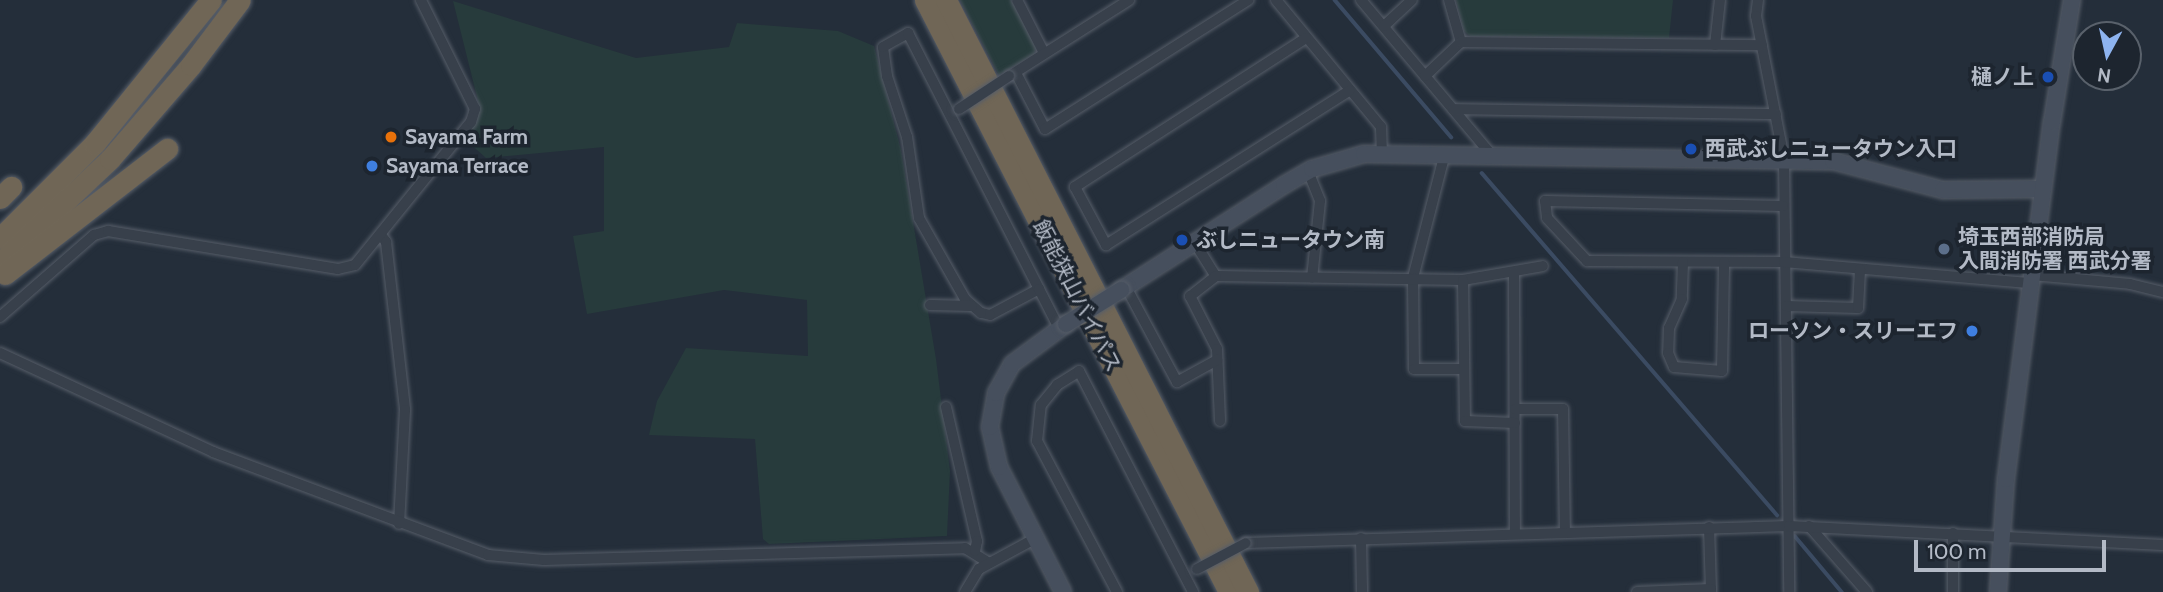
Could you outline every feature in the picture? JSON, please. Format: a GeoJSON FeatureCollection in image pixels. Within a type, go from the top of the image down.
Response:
{"type":"FeatureCollection","features":[{"type":"Feature","properties":{"kind":"highway"},"geometry":{"type":"LineString","coordinates":[[0,238],[95,143],[211,0]]}},
{"type":"Feature","properties":{"kind":"highway"},"geometry":{"type":"LineString","coordinates":[[0,263],[110,159],[191,65],[240,0]]}},
{"type":"Feature","properties":{"kind":"highway","name":"飯能狭山バイパス"},"geometry":{"type":"LineString","coordinates":[[925,0],[1229,592]]}},
{"type":"Feature","properties":{"kind":"highway","name":"飯能狭山バイパス"},"geometry":{"type":"LineString","coordinates":[[946,0],[1248,592]]}},
{"type":"Feature","properties":{"kind":"highway"},"geometry":{"type":"LineString","coordinates":[[0,278],[167,149]]}},
{"type":"Feature","properties":{"kind":"street"},"geometry":{"type":"LineString","coordinates":[[0,317],[94,235],[108,231],[338,269],[355,265],[471,122],[475,109],[421,0]]}},
{"type":"Feature","properties":{"kind":"street"},"geometry":{"type":"LineString","coordinates":[[1017,0],[1044,53]]}},
{"type":"Feature","properties":{"kind":"street"},"geometry":{"type":"LineString","coordinates":[[954,112],[1129,0]]}},
{"type":"Feature","properties":{"kind":"street"},"geometry":{"type":"LineString","coordinates":[[1012,74],[1045,129],[1248,0]]}},
{"type":"Feature","properties":{"kind":"street"},"geometry":{"type":"LineString","coordinates":[[1276,0],[1381,127],[1382,153]]}},
{"type":"Feature","properties":{"kind":"street"},"geometry":{"type":"LineString","coordinates":[[1361,0],[1490,153]]}},
{"type":"Feature","properties":{"kind":"street"},"geometry":{"type":"LineString","coordinates":[[1384,26],[1412,0]]}},
{"type":"Feature","properties":{"kind":"street"},"geometry":{"type":"LineString","coordinates":[[1449,0],[1461,42]]}},
{"type":"Feature","properties":{"kind":"street"},"geometry":{"type":"LineString","coordinates":[[1716,45],[1720,0]]}},
{"type":"Feature","properties":{"kind":"street"},"geometry":{"type":"LineString","coordinates":[[1758,0],[1762,45],[1784,159],[1789,592]]}},
{"type":"Feature","properties":{"kind":"street"},"geometry":{"type":"LineString","coordinates":[[1998,592],[2000,535],[2042,189],[2072,0]]}},
{"type":"Feature","properties":{"kind":"street"},"geometry":{"type":"LineString","coordinates":[[972,306],[919,218],[907,137],[887,76],[883,47],[908,33],[954,112],[1039,289],[1063,326]]}},
{"type":"Feature","properties":{"kind":"street"},"geometry":{"type":"LineString","coordinates":[[1306,38],[1075,187],[1105,245],[1349,91]]}},
{"type":"Feature","properties":{"kind":"street"},"geometry":{"type":"LineString","coordinates":[[1425,76],[1461,42],[1762,45]]}},
{"type":"Feature","properties":{"kind":"street"},"geometry":{"type":"LineString","coordinates":[[1453,109],[1776,114]]}},
{"type":"Feature","properties":{"kind":"street"},"geometry":{"type":"LineString","coordinates":[[1063,592],[994,453],[991,412],[999,384],[1012,364],[1063,326],[1308,171],[1347,157],[1382,153],[1784,159],[1855,163],[1943,190],[2042,189]]}},
{"type":"Feature","properties":{"kind":"street"},"geometry":{"type":"LineString","coordinates":[[1445,153],[1413,278],[1414,369],[1464,369]]}},
{"type":"Feature","properties":{"kind":"street"},"geometry":{"type":"LineString","coordinates":[[1308,171],[1320,201],[1311,278]]}},
{"type":"Feature","properties":{"kind":"street"},"geometry":{"type":"LineString","coordinates":[[1783,206],[1545,201],[1547,218],[1587,261],[1784,262],[1860,269],[2130,284],[2163,292]]}},
{"type":"Feature","properties":{"kind":"street"},"geometry":{"type":"LineString","coordinates":[[381,235],[386,242],[405,410],[399,524]]}},
{"type":"Feature","properties":{"kind":"street"},"geometry":{"type":"LineString","coordinates":[[1195,243],[1216,276]]}},
{"type":"Feature","properties":{"kind":"street"},"geometry":{"type":"LineString","coordinates":[[1683,262],[1682,299],[1669,328],[1668,354],[1674,367],[1722,371],[1724,262]]}},
{"type":"Feature","properties":{"kind":"street"},"geometry":{"type":"LineString","coordinates":[[1220,421],[1214,340],[1190,296],[1216,276],[1463,280],[1543,266]]}},
{"type":"Feature","properties":{"kind":"street"},"geometry":{"type":"LineString","coordinates":[[1786,306],[1858,308],[1860,269]]}},
{"type":"Feature","properties":{"kind":"street"},"geometry":{"type":"LineString","coordinates":[[1514,272],[1515,532]]}},
{"type":"Feature","properties":{"kind":"street"},"geometry":{"type":"LineString","coordinates":[[1463,280],[1465,421],[1515,423]]}},
{"type":"Feature","properties":{"kind":"street"},"geometry":{"type":"LineString","coordinates":[[1124,288],[1177,382],[1217,360]]}},
{"type":"Feature","properties":{"kind":"street"},"geometry":{"type":"LineString","coordinates":[[930,305],[972,306],[990,315],[1039,289]]}},
{"type":"Feature","properties":{"kind":"street"},"geometry":{"type":"LineString","coordinates":[[0,354],[212,452],[488,555],[523,560],[975,551],[989,563]]}},
{"type":"Feature","properties":{"kind":"street"},"geometry":{"type":"LineString","coordinates":[[1117,592],[1037,441],[1041,405],[1057,385],[1079,371],[1193,592]]}},
{"type":"Feature","properties":{"kind":"street"},"geometry":{"type":"LineString","coordinates":[[946,407],[977,541],[975,551]]}},
{"type":"Feature","properties":{"kind":"street"},"geometry":{"type":"LineString","coordinates":[[1515,409],[1563,409],[1565,531]]}},
{"type":"Feature","properties":{"kind":"street"},"geometry":{"type":"LineString","coordinates":[[1186,579],[1197,569],[1246,543],[1515,532],[1809,526],[2163,545]]}},
{"type":"Feature","properties":{"kind":"street"},"geometry":{"type":"LineString","coordinates":[[1809,526],[1867,592]]}},
{"type":"Feature","properties":{"kind":"street"},"geometry":{"type":"LineString","coordinates":[[1637,592],[1711,591],[1709,527]]}},
{"type":"Feature","properties":{"kind":"street"},"geometry":{"type":"LineString","coordinates":[[1953,533],[1953,592]]}},
{"type":"Feature","properties":{"kind":"street"},"geometry":{"type":"LineString","coordinates":[[965,592],[979,569],[1036,538]]}},
{"type":"Feature","properties":{"kind":"street"},"geometry":{"type":"LineString","coordinates":[[1361,538],[1362,592]]}},
{"type":"Feature","properties":{"kind":"green space"},"geometry":{"type":"Polygon","coordinates":[[[960,0],[1011,0],[1036,48],[1034,54],[999,75],[960,0]]]}},
{"type":"Feature","properties":{"kind":"green space"},"geometry":{"type":"Polygon","coordinates":[[[1456,0],[1673,0],[1669,38],[1470,36],[1464,31],[1456,0]]]}},
{"type":"Feature","properties":{"kind":"green space"},"geometry":{"type":"Polygon","coordinates":[[[453,1],[636,58],[729,47],[737,23],[838,31],[874,46],[901,150],[936,359],[950,471],[947,536],[769,544],[763,539],[755,439],[649,435],[657,401],[686,348],[808,356],[807,300],[724,290],[587,314],[573,236],[604,231],[604,147],[486,158],[467,141],[480,109],[453,1]]]}},
{"type":"Feature","properties":{"kind":"waterway"},"geometry":{"type":"LineString","coordinates":[[1335,0],[1451,137]]}},
{"type":"Feature","properties":{"kind":"waterway"},"geometry":{"type":"LineString","coordinates":[[1482,173],[1777,515]]}},
{"type":"Feature","properties":{"kind":"waterway"},"geometry":{"type":"LineString","coordinates":[[1795,536],[1842,592]]}},
{"type":"Feature","properties":{"kind":"place","name":"樋ノ上"},"geometry":{"type":"Point","coordinates":[2048,77]}},
{"type":"Feature","properties":{"kind":"place","name":"Sayama Farm"},"geometry":{"type":"Point","coordinates":[391,137]}},
{"type":"Feature","properties":{"kind":"place","name":"西武ぶしニュータウン入口"},"geometry":{"type":"Point","coordinates":[1691,149]}},
{"type":"Feature","properties":{"kind":"place","name":"Sayama Terrace"},"geometry":{"type":"Point","coordinates":[372,166]}},
{"type":"Feature","properties":{"kind":"place","name":"ぶしニュータウン南"},"geometry":{"type":"Point","coordinates":[1182,240]}},
{"type":"Feature","properties":{"kind":"place","name":"埼玉西部消防局 入間消防署 西武分署"},"geometry":{"type":"Point","coordinates":[1944,249]}},
{"type":"Feature","properties":{"kind":"place","name":"ローソン・スリーエフ"},"geometry":{"type":"Point","coordinates":[1972,331]}}]}
